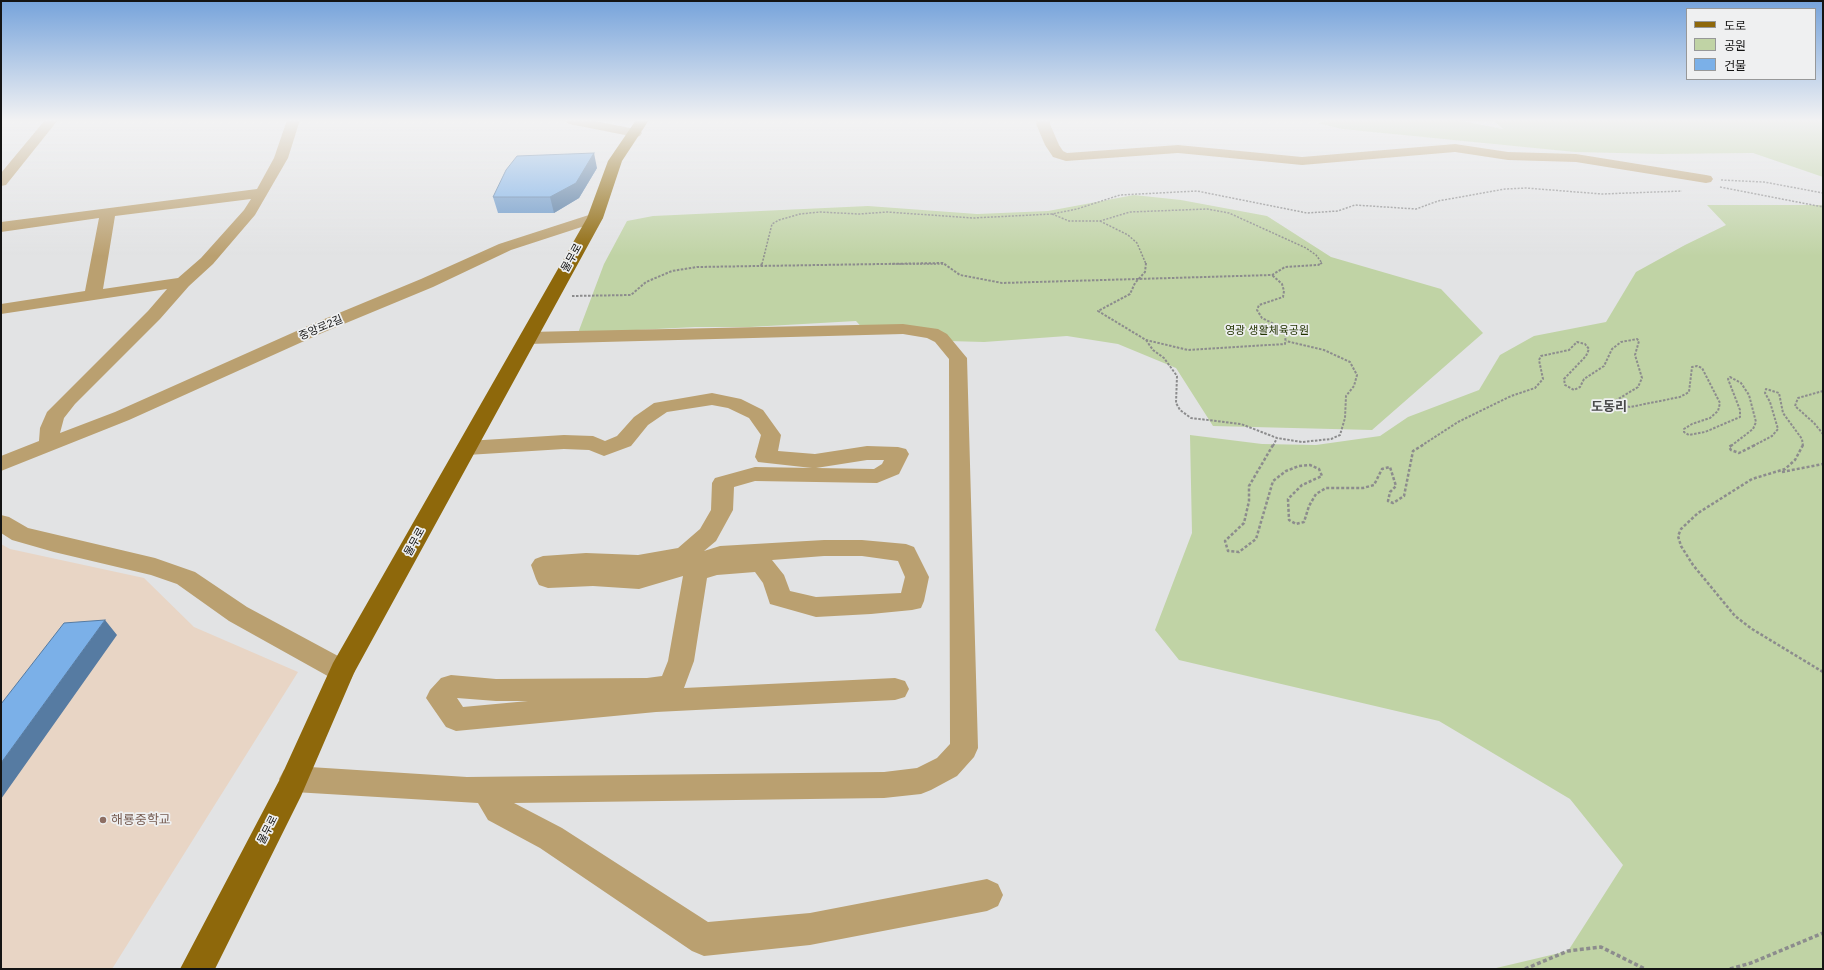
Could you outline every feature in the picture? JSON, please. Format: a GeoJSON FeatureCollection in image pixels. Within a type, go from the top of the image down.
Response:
{"type":"FeatureCollection","features":[{"type":"Feature","properties":{"kind":"main road","name":"물무로"},"geometry":{"type":"LineString","coordinates":[[197,969],[294,779],[342,671],[595,218],[614,165]]}},
{"type":"Feature","properties":{"kind":"street"},"geometry":{"type":"LineString","coordinates":[[1,182],[15,165]]}},
{"type":"Feature","properties":{"kind":"street"},"geometry":{"type":"LineString","coordinates":[[49,443],[50,428],[54,416],[112,355],[154,315],[183,282],[207,261],[224,243],[250,212],[277,165]]}},
{"type":"Feature","properties":{"kind":"street"},"geometry":{"type":"LineString","coordinates":[[1621,165],[1701,178]]}},
{"type":"Feature","properties":{"kind":"street"},"geometry":{"type":"LineString","coordinates":[[1,227],[262,193]]}},
{"type":"Feature","properties":{"kind":"street"},"geometry":{"type":"LineString","coordinates":[[93,296],[108,212]]}},
{"type":"Feature","properties":{"kind":"street","name":"중앙로2길"},"geometry":{"type":"LineString","coordinates":[[1,464],[49,443],[122,416],[505,247],[595,218]]}},
{"type":"Feature","properties":{"kind":"street"},"geometry":{"type":"LineString","coordinates":[[1,309],[183,282]]}},
{"type":"Feature","properties":{"kind":"street"},"geometry":{"type":"LineString","coordinates":[[294,779],[467,790],[884,785],[921,781],[947,766],[964,748],[958,358],[941,338],[932,333],[903,329],[528,338]]}},
{"type":"Feature","properties":{"kind":"street"},"geometry":{"type":"LineString","coordinates":[[467,448],[564,442],[593,443],[604,449],[624,442],[641,421],[661,407],[712,399],[734,403],[756,414],[771,435],[766,458],[815,461],[867,453],[898,454],[891,469],[877,476],[755,474],[723,483],[722,510],[708,535],[685,555],[638,564],[586,562],[543,565],[548,580],[593,577],[639,580],[720,555],[824,548],[862,548],[906,553],[917,576],[912,601],[871,605],[816,607],[779,597],[775,581],[761,563],[715,566],[696,572],[681,661],[672,685],[647,689],[504,690],[451,686],[440,698],[456,719],[656,701],[895,688]]}},
{"type":"Feature","properties":{"kind":"street"},"geometry":{"type":"LineString","coordinates":[[1,523],[20,534],[54,544],[155,567],[186,578],[238,614],[342,671]]}},
{"type":"Feature","properties":{"kind":"street"},"geometry":{"type":"LineString","coordinates":[[486,790],[499,810],[551,838],[704,939],[810,929],[987,895]]}},
{"type":"Feature","properties":{"kind":"path"},"geometry":{"type":"LineString","coordinates":[[1701,178],[1764,182],[1823,193]]}},
{"type":"Feature","properties":{"kind":"path"},"geometry":{"type":"LineString","coordinates":[[1701,178],[1727,189],[1823,207]]}},
{"type":"Feature","properties":{"kind":"path"},"geometry":{"type":"LineString","coordinates":[[761,266],[772,224],[778,220],[800,214],[820,212],[859,214],[887,212],[973,218],[1052,214],[1077,209],[1120,195],[1189,191],[1207,192],[1307,213],[1338,210],[1355,205],[1416,209],[1438,200],[1484,194],[1505,189],[1526,188],[1602,194],[1619,192],[1686,191]]}},
{"type":"Feature","properties":{"kind":"path"},"geometry":{"type":"LineString","coordinates":[[551,296],[631,295],[646,282],[672,271],[697,267],[943,263],[960,275],[1002,283],[1272,275],[1285,267],[1318,265],[1322,263],[1316,255],[1306,248],[1229,213],[1207,209],[1130,212],[1100,221],[1069,221],[1052,214]]}},
{"type":"Feature","properties":{"kind":"path"},"geometry":{"type":"LineString","coordinates":[[1100,221],[1118,229],[1137,243],[1146,261],[1145,272],[1135,283],[1130,294],[1098,311],[1146,340],[1188,350],[1285,344],[1286,341]]}},
{"type":"Feature","properties":{"kind":"path"},"geometry":{"type":"LineString","coordinates":[[1272,275],[1282,284],[1284,291],[1283,297],[1259,305],[1257,310],[1262,318],[1280,327],[1286,333],[1286,341]]}},
{"type":"Feature","properties":{"kind":"path"},"geometry":{"type":"LineString","coordinates":[[1277,438],[1249,486],[1249,501],[1244,524],[1225,541],[1228,551],[1239,552],[1256,538],[1273,481],[1286,471],[1300,466],[1310,465],[1319,469],[1322,476],[1302,486],[1288,499],[1289,520],[1296,524],[1304,522],[1309,506],[1316,494],[1326,488],[1363,488],[1374,485],[1380,476],[1382,469],[1390,467],[1396,486],[1390,492],[1388,500],[1393,503],[1404,496],[1413,451],[1465,418],[1511,396],[1535,388],[1543,379],[1539,360],[1541,356],[1569,350],[1578,342],[1585,344],[1589,349],[1586,356],[1564,379],[1565,385],[1574,390],[1580,387],[1584,380],[1604,366],[1612,349],[1621,342],[1637,339],[1639,341],[1635,355],[1642,378],[1638,388],[1615,401],[1614,404],[1630,408],[1680,397],[1689,392],[1692,367],[1696,366],[1702,368],[1720,402],[1718,411],[1710,418],[1692,424],[1684,429],[1684,432],[1694,434],[1725,424],[1740,417],[1728,379],[1730,377],[1741,383],[1749,395],[1756,422],[1753,429],[1729,447],[1731,450],[1738,453],[1772,436],[1778,429],[1770,402],[1765,393],[1766,389],[1772,390],[1779,393],[1783,413],[1802,439],[1803,445],[1795,460],[1785,469],[1777,473]]}},
{"type":"Feature","properties":{"kind":"path"},"geometry":{"type":"LineString","coordinates":[[1146,340],[1153,350],[1164,358],[1176,376],[1176,403],[1180,410],[1190,418],[1241,424],[1277,438],[1302,442],[1331,440],[1340,435],[1344,418],[1346,396],[1354,386],[1357,375],[1350,362],[1324,350],[1286,341]]}},
{"type":"Feature","properties":{"kind":"path"},"geometry":{"type":"LineString","coordinates":[[1823,391],[1798,398],[1795,406],[1814,423],[1823,434]]}},
{"type":"Feature","properties":{"kind":"path"},"geometry":{"type":"LineString","coordinates":[[1823,464],[1752,479],[1698,513],[1681,529],[1678,536],[1681,546],[1693,565],[1735,616],[1752,629],[1823,672]]}},
{"type":"Feature","properties":{"kind":"path"},"geometry":{"type":"LineString","coordinates":[[1730,969],[1751,963],[1823,933]]}},
{"type":"Feature","properties":{"kind":"path"},"geometry":{"type":"LineString","coordinates":[[1525,969],[1568,951],[1601,947],[1645,969]]}},
{"type":"Feature","properties":{"kind":"shaded area","name":"해룡중학교"},"geometry":{"type":"Polygon","coordinates":[[[1,544],[10,549],[144,578],[194,627],[298,672],[112,969],[1,969],[1,544]]]}},
{"type":"Feature","properties":{"kind":"green space"},"geometry":{"type":"Polygon","coordinates":[[[1789,165],[1823,165],[1823,177],[1789,165]]]}},
{"type":"Feature","properties":{"kind":"green space","name":"영광 생활체육공원"},"geometry":{"type":"Polygon","coordinates":[[[1134,195],[1181,200],[1267,216],[1331,257],[1441,289],[1483,333],[1372,430],[1213,426],[1176,368],[1118,344],[1067,336],[984,342],[948,341],[935,329],[868,334],[856,321],[750,327],[695,327],[578,333],[604,264],[627,221],[653,216],[868,206],[977,214],[1048,211],[1134,195]]]}},
{"type":"Feature","properties":{"kind":"green space"},"geometry":{"type":"Polygon","coordinates":[[[1707,205],[1823,205],[1823,969],[1492,969],[1568,951],[1623,865],[1570,799],[1439,721],[1179,660],[1155,630],[1192,533],[1190,435],[1262,444],[1316,445],[1380,436],[1408,417],[1479,390],[1500,355],[1534,336],[1606,322],[1636,272],[1685,245],[1726,225],[1707,205]]]}},
{"type":"Feature","properties":{"kind":"building"},"geometry":{"type":"Polygon","coordinates":[[[510,165],[587,165],[576,183],[550,197],[493,197],[510,165]]]}},
{"type":"Feature","properties":{"kind":"building"},"geometry":{"type":"Polygon","coordinates":[[[105,620],[1,763],[1,704],[64,623],[105,620]]]}},
{"type":"Feature","properties":{"kind":"place","name":"해룡중학교"},"geometry":{"type":"Point","coordinates":[103,820]}},
{"type":"Feature","properties":{"kind":"district","name":"도동리"},"geometry":{"type":"Point","coordinates":[1609,407]}}]}
